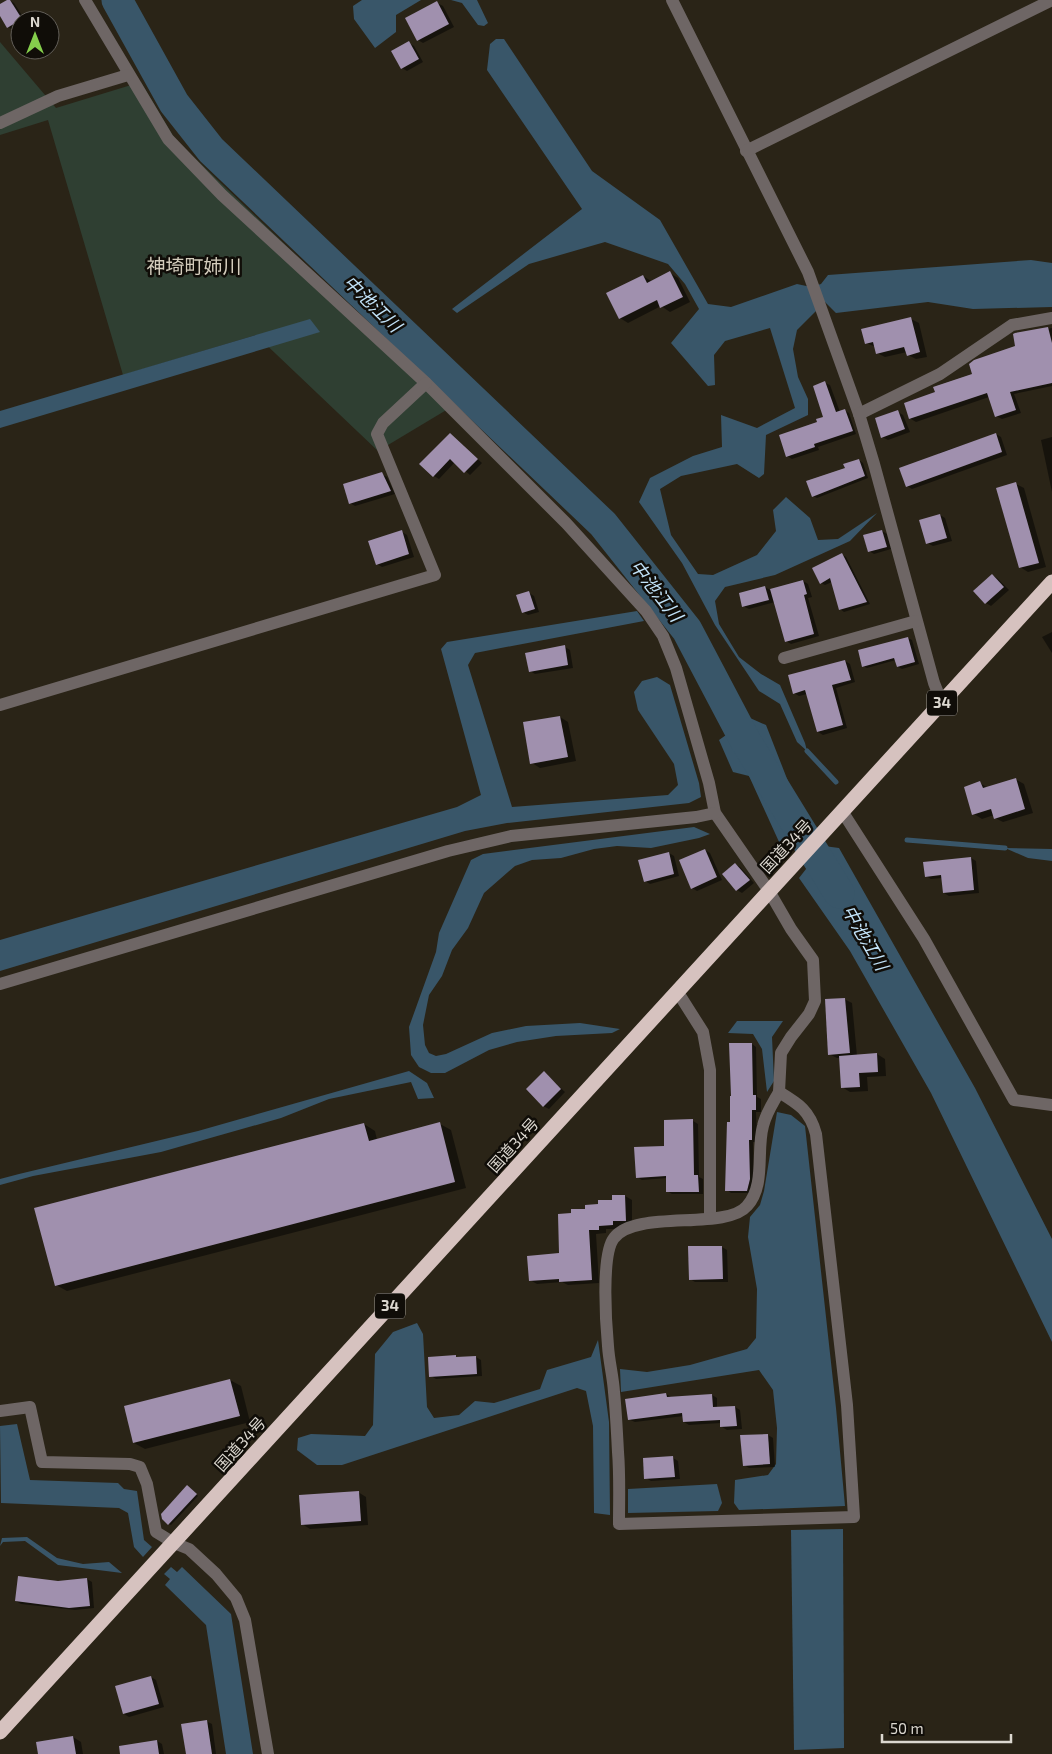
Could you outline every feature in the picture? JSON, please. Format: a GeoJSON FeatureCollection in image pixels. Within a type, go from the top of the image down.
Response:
{"type":"FeatureCollection","features":[{"type":"Feature","properties":{"kind":"highway","name":"国道34号"},"geometry":{"type":"LineString","coordinates":[[0,1732],[1052,582]]}},
{"type":"Feature","properties":{"kind":"street"},"geometry":{"type":"LineString","coordinates":[[85,0],[128,75],[168,139],[222,195],[426,383],[566,523],[646,611],[663,636],[676,668],[709,783],[715,813],[774,885],[792,929],[813,960],[815,1001],[809,1014],[781,1053],[779,1092],[766,1114],[762,1127],[758,1177],[755,1192],[747,1207],[733,1215],[664,1222],[625,1229],[619,1232],[610,1245],[606,1280],[608,1346],[614,1390],[618,1454],[619,1524],[854,1518],[847,1405],[816,1134],[808,1113],[797,1103],[779,1092]]}},
{"type":"Feature","properties":{"kind":"street"},"geometry":{"type":"LineString","coordinates":[[672,0],[808,272],[859,414],[916,621],[934,683],[942,703]]}},
{"type":"Feature","properties":{"kind":"street"},"geometry":{"type":"LineString","coordinates":[[746,151],[1052,0]]}},
{"type":"Feature","properties":{"kind":"street"},"geometry":{"type":"LineString","coordinates":[[0,123],[58,96],[128,75]]}},
{"type":"Feature","properties":{"kind":"street"},"geometry":{"type":"LineString","coordinates":[[859,414],[940,374],[1012,325],[1052,318]]}},
{"type":"Feature","properties":{"kind":"street"},"geometry":{"type":"LineString","coordinates":[[0,705],[435,575],[377,434],[384,423],[426,383]]}},
{"type":"Feature","properties":{"kind":"street"},"geometry":{"type":"LineString","coordinates":[[784,658],[916,621]]}},
{"type":"Feature","properties":{"kind":"street"},"geometry":{"type":"LineString","coordinates":[[0,984],[448,851],[511,836],[696,817],[715,813]]}},
{"type":"Feature","properties":{"kind":"street"},"geometry":{"type":"LineString","coordinates":[[837,817],[924,938],[1014,1100],[1052,1104]]}},
{"type":"Feature","properties":{"kind":"street"},"geometry":{"type":"LineString","coordinates":[[677,991],[703,1032],[710,1070],[710,1218]]}},
{"type":"Feature","properties":{"kind":"street"},"geometry":{"type":"LineString","coordinates":[[0,1411],[30,1407],[42,1462],[130,1464],[140,1467],[147,1484],[156,1532],[174,1543],[189,1549],[216,1574],[236,1598],[245,1620],[268,1754]]}},
{"type":"Feature","properties":{"kind":"green space"},"geometry":{"type":"Polygon","coordinates":[[[0,42],[10,54],[10,60],[15,60],[56,108],[141,82],[175,139],[453,406],[378,451],[256,335],[123,375],[48,120],[0,135],[0,42]]]}},
{"type":"Feature","properties":{"kind":"water"},"geometry":{"type":"Polygon","coordinates":[[[362,0],[421,0],[396,15],[396,32],[375,48],[354,19],[353,6],[362,0]]]}},
{"type":"Feature","properties":{"kind":"water"},"geometry":{"type":"Polygon","coordinates":[[[451,0],[477,0],[488,23],[484,26],[478,25],[462,3],[451,0]]]}},
{"type":"Feature","properties":{"kind":"water"},"geometry":{"type":"Polygon","coordinates":[[[496,39],[504,39],[592,171],[660,220],[708,304],[731,307],[797,284],[811,287],[821,284],[828,275],[1031,260],[1052,263],[1052,307],[973,309],[928,302],[836,313],[825,302],[797,330],[793,349],[798,377],[808,399],[808,415],[766,435],[764,474],[759,478],[737,464],[681,476],[660,489],[671,535],[698,574],[713,575],[757,555],[776,531],[773,510],[786,497],[810,518],[818,540],[838,539],[877,513],[850,541],[775,575],[725,587],[715,601],[719,624],[739,657],[761,674],[780,685],[807,751],[797,742],[780,704],[759,691],[715,625],[682,563],[639,502],[650,478],[693,456],[722,447],[721,415],[757,428],[795,408],[770,328],[725,341],[714,355],[715,385],[708,386],[671,343],[699,309],[685,284],[668,264],[605,242],[529,264],[457,313],[452,309],[582,209],[487,70],[490,44],[496,39]]]}},
{"type":"Feature","properties":{"kind":"water"},"geometry":{"type":"Polygon","coordinates":[[[310,319],[320,332],[0,428],[0,411],[310,319]]]}},
{"type":"Feature","properties":{"kind":"water"},"geometry":{"type":"Polygon","coordinates":[[[637,611],[644,621],[475,653],[468,665],[512,807],[668,795],[678,785],[674,764],[638,710],[634,692],[642,681],[657,677],[670,685],[699,783],[701,797],[689,803],[507,823],[465,831],[0,971],[0,940],[457,807],[481,795],[441,649],[447,642],[637,611]]]}},
{"type":"Feature","properties":{"kind":"water"},"geometry":{"type":"Polygon","coordinates":[[[750,718],[766,725],[793,794],[812,825],[785,855],[749,776],[733,772],[719,740],[750,718]]]}},
{"type":"Feature","properties":{"kind":"water"},"geometry":{"type":"Polygon","coordinates":[[[694,827],[710,834],[651,848],[617,846],[594,849],[561,858],[532,860],[515,866],[484,893],[468,928],[452,950],[442,976],[429,995],[423,1025],[425,1045],[429,1053],[436,1056],[446,1054],[492,1033],[526,1026],[580,1023],[620,1029],[612,1033],[556,1036],[517,1042],[489,1050],[445,1073],[431,1073],[419,1067],[411,1055],[409,1027],[436,952],[439,933],[471,860],[483,854],[694,827]]]}},
{"type":"Feature","properties":{"kind":"water"},"geometry":{"type":"Polygon","coordinates":[[[824,846],[839,848],[975,1088],[1052,1239],[1052,1342],[931,1093],[850,951],[799,878],[824,846]]]}},
{"type":"Feature","properties":{"kind":"water"},"geometry":{"type":"Polygon","coordinates":[[[1005,848],[1052,849],[1052,861],[1028,858],[1005,848]]]}},
{"type":"Feature","properties":{"kind":"water"},"geometry":{"type":"Polygon","coordinates":[[[737,1021],[783,1021],[772,1037],[774,1081],[767,1092],[762,1049],[753,1034],[728,1033],[737,1021]]]}},
{"type":"Feature","properties":{"kind":"water"},"geometry":{"type":"Polygon","coordinates":[[[409,1071],[427,1083],[434,1098],[418,1099],[411,1082],[329,1099],[281,1118],[161,1152],[33,1176],[0,1185],[0,1179],[198,1131],[409,1071]]]}},
{"type":"Feature","properties":{"kind":"water"},"geometry":{"type":"Polygon","coordinates":[[[777,1112],[791,1115],[805,1126],[845,1506],[739,1510],[734,1503],[735,1480],[768,1475],[776,1464],[777,1428],[773,1390],[759,1370],[621,1392],[620,1369],[647,1372],[690,1365],[747,1349],[756,1338],[757,1289],[748,1237],[750,1217],[760,1205],[764,1191],[777,1112]]]}},
{"type":"Feature","properties":{"kind":"water"},"geometry":{"type":"Polygon","coordinates":[[[417,1323],[423,1334],[427,1407],[434,1418],[459,1415],[475,1401],[494,1403],[540,1389],[547,1370],[591,1357],[598,1340],[609,1422],[610,1515],[594,1513],[593,1426],[586,1391],[577,1388],[342,1465],[317,1465],[297,1450],[298,1438],[311,1434],[365,1436],[373,1425],[375,1354],[393,1332],[417,1323]]]}},
{"type":"Feature","properties":{"kind":"water"},"geometry":{"type":"Polygon","coordinates":[[[17,1424],[30,1480],[118,1483],[124,1489],[137,1491],[144,1540],[152,1547],[143,1557],[134,1547],[128,1513],[119,1508],[1,1503],[0,1426],[17,1424]]]}},
{"type":"Feature","properties":{"kind":"water"},"geometry":{"type":"Polygon","coordinates":[[[717,1484],[722,1503],[718,1511],[628,1513],[628,1489],[717,1484]]]}},
{"type":"Feature","properties":{"kind":"water"},"geometry":{"type":"Polygon","coordinates":[[[843,1529],[844,1748],[794,1750],[791,1530],[843,1529]]]}},
{"type":"Feature","properties":{"kind":"water"},"geometry":{"type":"Polygon","coordinates":[[[27,1537],[57,1558],[83,1564],[109,1562],[122,1573],[58,1565],[25,1541],[3,1542],[0,1546],[2,1538],[27,1537]]]}},
{"type":"Feature","properties":{"kind":"water"},"geometry":{"type":"Polygon","coordinates":[[[171,1567],[177,1572],[182,1567],[231,1614],[253,1754],[226,1754],[206,1625],[165,1585],[170,1579],[164,1574],[171,1567]]]}},
{"type":"Feature","properties":{"kind":"building"},"geometry":{"type":"Polygon","coordinates":[[[10,0],[16,10],[10,10],[10,26],[7,28],[0,16],[0,4],[10,0]]]}},
{"type":"Feature","properties":{"kind":"building"},"geometry":{"type":"Polygon","coordinates":[[[437,1],[449,24],[417,41],[405,18],[437,1]]]}},
{"type":"Feature","properties":{"kind":"building"},"geometry":{"type":"Polygon","coordinates":[[[409,41],[419,59],[401,69],[391,51],[409,41]]]}},
{"type":"Feature","properties":{"kind":"building"},"geometry":{"type":"Polygon","coordinates":[[[670,271],[683,297],[660,308],[657,300],[619,319],[606,293],[643,275],[647,283],[670,271]]]}},
{"type":"Feature","properties":{"kind":"building"},"geometry":{"type":"Polygon","coordinates":[[[911,317],[920,352],[907,356],[904,347],[876,354],[873,342],[865,344],[861,329],[911,317]]]}},
{"type":"Feature","properties":{"kind":"building"},"geometry":{"type":"Polygon","coordinates":[[[1048,327],[1052,343],[1052,383],[1010,392],[1016,410],[995,417],[987,393],[909,419],[904,403],[935,392],[933,387],[972,374],[969,364],[974,360],[1015,346],[1013,334],[1048,327]]]}},
{"type":"Feature","properties":{"kind":"building"},"geometry":{"type":"Polygon","coordinates":[[[825,381],[836,412],[845,409],[853,431],[814,444],[815,447],[786,457],[779,435],[817,422],[816,419],[823,417],[813,386],[825,381]]]}},
{"type":"Feature","properties":{"kind":"building"},"geometry":{"type":"Polygon","coordinates":[[[898,410],[905,429],[881,438],[875,418],[898,410]]]}},
{"type":"Feature","properties":{"kind":"building"},"geometry":{"type":"Polygon","coordinates":[[[450,433],[478,459],[464,473],[450,459],[433,477],[419,464],[450,433]]]}},
{"type":"Feature","properties":{"kind":"building"},"geometry":{"type":"Polygon","coordinates":[[[996,433],[1002,452],[906,487],[899,468],[996,433]]]}},
{"type":"Feature","properties":{"kind":"building"},"geometry":{"type":"Polygon","coordinates":[[[859,459],[865,476],[812,497],[806,481],[845,468],[843,464],[859,459]]]}},
{"type":"Feature","properties":{"kind":"building"},"geometry":{"type":"Polygon","coordinates":[[[382,472],[391,491],[349,504],[343,484],[382,472]]]}},
{"type":"Feature","properties":{"kind":"building"},"geometry":{"type":"Polygon","coordinates":[[[1016,482],[1039,563],[1019,568],[996,488],[1016,482]]]}},
{"type":"Feature","properties":{"kind":"building"},"geometry":{"type":"Polygon","coordinates":[[[940,514],[947,538],[926,544],[919,520],[940,514]]]}},
{"type":"Feature","properties":{"kind":"building"},"geometry":{"type":"Polygon","coordinates":[[[402,530],[409,554],[376,565],[368,541],[402,530]]]}},
{"type":"Feature","properties":{"kind":"building"},"geometry":{"type":"Polygon","coordinates":[[[882,530],[887,547],[868,552],[863,535],[882,530]]]}},
{"type":"Feature","properties":{"kind":"building"},"geometry":{"type":"Polygon","coordinates":[[[842,553],[867,602],[839,610],[830,578],[820,584],[812,568],[842,553]]]}},
{"type":"Feature","properties":{"kind":"building"},"geometry":{"type":"Polygon","coordinates":[[[992,574],[1004,587],[985,604],[973,591],[992,574]]]}},
{"type":"Feature","properties":{"kind":"building"},"geometry":{"type":"Polygon","coordinates":[[[803,580],[807,594],[804,595],[814,634],[785,642],[770,589],[803,580]]]}},
{"type":"Feature","properties":{"kind":"building"},"geometry":{"type":"Polygon","coordinates":[[[765,586],[769,600],[742,607],[739,593],[765,586]]]}},
{"type":"Feature","properties":{"kind":"building"},"geometry":{"type":"Polygon","coordinates":[[[529,591],[535,609],[522,613],[516,595],[529,591]]]}},
{"type":"Feature","properties":{"kind":"building"},"geometry":{"type":"Polygon","coordinates":[[[908,637],[915,662],[897,667],[894,658],[862,667],[858,650],[908,637]]]}},
{"type":"Feature","properties":{"kind":"building"},"geometry":{"type":"Polygon","coordinates":[[[565,645],[568,665],[529,672],[525,653],[565,645]]]}},
{"type":"Feature","properties":{"kind":"building"},"geometry":{"type":"Polygon","coordinates":[[[845,660],[851,680],[832,685],[843,725],[817,732],[805,690],[793,694],[788,675],[845,660]]]}},
{"type":"Feature","properties":{"kind":"building"},"geometry":{"type":"Polygon","coordinates":[[[560,716],[568,757],[530,764],[523,722],[560,716]]]}},
{"type":"Feature","properties":{"kind":"building"},"geometry":{"type":"Polygon","coordinates":[[[1016,778],[1025,809],[994,819],[991,809],[972,815],[964,787],[980,781],[983,788],[1016,778]]]}},
{"type":"Feature","properties":{"kind":"building"},"geometry":{"type":"Polygon","coordinates":[[[705,849],[717,877],[691,889],[679,860],[705,849]]]}},
{"type":"Feature","properties":{"kind":"building"},"geometry":{"type":"Polygon","coordinates":[[[669,852],[674,874],[644,882],[638,860],[669,852]]]}},
{"type":"Feature","properties":{"kind":"building"},"geometry":{"type":"Polygon","coordinates":[[[971,857],[974,890],[943,893],[941,875],[925,877],[923,862],[971,857]]]}},
{"type":"Feature","properties":{"kind":"building"},"geometry":{"type":"Polygon","coordinates":[[[735,863],[750,880],[736,891],[722,874],[735,863]]]}},
{"type":"Feature","properties":{"kind":"building"},"geometry":{"type":"Polygon","coordinates":[[[845,998],[850,1053],[828,1055],[825,999],[845,998]]]}},
{"type":"Feature","properties":{"kind":"building"},"geometry":{"type":"Polygon","coordinates":[[[729,1043],[752,1043],[753,1095],[756,1095],[756,1110],[752,1110],[752,1140],[749,1140],[750,1179],[747,1191],[725,1191],[727,1122],[730,1122],[731,1096],[729,1043]]]}},
{"type":"Feature","properties":{"kind":"building"},"geometry":{"type":"Polygon","coordinates":[[[877,1053],[878,1072],[859,1073],[860,1087],[841,1088],[839,1056],[877,1053]]]}},
{"type":"Feature","properties":{"kind":"building"},"geometry":{"type":"Polygon","coordinates":[[[544,1071],[561,1089],[543,1107],[526,1089],[544,1071]]]}},
{"type":"Feature","properties":{"kind":"building"},"geometry":{"type":"Polygon","coordinates":[[[693,1119],[694,1175],[698,1175],[699,1192],[666,1192],[666,1176],[636,1178],[634,1147],[664,1146],[664,1120],[693,1119]]]}},
{"type":"Feature","properties":{"kind":"building"},"geometry":{"type":"Polygon","coordinates":[[[440,1122],[455,1182],[55,1286],[34,1208],[364,1123],[369,1141],[440,1122]]]}},
{"type":"Feature","properties":{"kind":"building"},"geometry":{"type":"Polygon","coordinates":[[[612,1195],[625,1195],[626,1221],[613,1221],[613,1225],[599,1226],[599,1230],[589,1230],[592,1280],[559,1282],[559,1279],[529,1281],[527,1256],[559,1253],[558,1214],[571,1213],[571,1209],[585,1209],[585,1205],[598,1204],[598,1200],[612,1200],[612,1195]]]}},
{"type":"Feature","properties":{"kind":"building"},"geometry":{"type":"Polygon","coordinates":[[[688,1246],[722,1246],[723,1279],[689,1280],[688,1246]]]}},
{"type":"Feature","properties":{"kind":"building"},"geometry":{"type":"Polygon","coordinates":[[[456,1355],[456,1357],[476,1356],[477,1374],[429,1377],[428,1357],[456,1355]]]}},
{"type":"Feature","properties":{"kind":"building"},"geometry":{"type":"Polygon","coordinates":[[[230,1379],[240,1416],[133,1443],[124,1406],[230,1379]]]}},
{"type":"Feature","properties":{"kind":"building"},"geometry":{"type":"Polygon","coordinates":[[[666,1393],[667,1397],[712,1394],[713,1407],[735,1406],[737,1426],[720,1427],[720,1420],[683,1422],[682,1413],[628,1420],[625,1399],[666,1393]]]}},
{"type":"Feature","properties":{"kind":"building"},"geometry":{"type":"Polygon","coordinates":[[[768,1434],[770,1464],[743,1466],[740,1435],[768,1434]]]}},
{"type":"Feature","properties":{"kind":"building"},"geometry":{"type":"Polygon","coordinates":[[[673,1456],[675,1477],[644,1479],[643,1458],[673,1456]]]}},
{"type":"Feature","properties":{"kind":"building"},"geometry":{"type":"Polygon","coordinates":[[[187,1485],[197,1494],[168,1525],[162,1519],[161,1514],[187,1485]]]}},
{"type":"Feature","properties":{"kind":"building"},"geometry":{"type":"Polygon","coordinates":[[[359,1491],[361,1521],[301,1525],[299,1495],[359,1491]]]}},
{"type":"Feature","properties":{"kind":"building"},"geometry":{"type":"Polygon","coordinates":[[[18,1576],[58,1581],[87,1578],[90,1606],[69,1608],[15,1601],[18,1576]]]}},
{"type":"Feature","properties":{"kind":"building"},"geometry":{"type":"Polygon","coordinates":[[[151,1676],[159,1704],[123,1714],[115,1686],[151,1676]]]}},
{"type":"Feature","properties":{"kind":"building"},"geometry":{"type":"Polygon","coordinates":[[[207,1720],[212,1754],[186,1754],[181,1724],[207,1720]]]}},
{"type":"Feature","properties":{"kind":"building"},"geometry":{"type":"Polygon","coordinates":[[[73,1736],[76,1754],[38,1754],[36,1742],[73,1736]]]}},
{"type":"Feature","properties":{"kind":"building"},"geometry":{"type":"Polygon","coordinates":[[[157,1740],[159,1754],[120,1754],[119,1746],[157,1740]]]}},
{"type":"Feature","properties":{"kind":"waterway","name":"中池江川"},"geometry":{"type":"LineString","coordinates":[[117,0],[174,103],[211,150],[603,524],[687,630],[745,740],[839,893]]}},
{"type":"Feature","properties":{"kind":"waterway"},"geometry":{"type":"LineString","coordinates":[[807,751],[836,782]]}},
{"type":"Feature","properties":{"kind":"waterway"},"geometry":{"type":"LineString","coordinates":[[907,840],[1005,848]]}},
{"type":"Feature","properties":{"kind":"district","name":"神埼町姉川"},"geometry":{"type":"Point","coordinates":[194,266]}}]}
